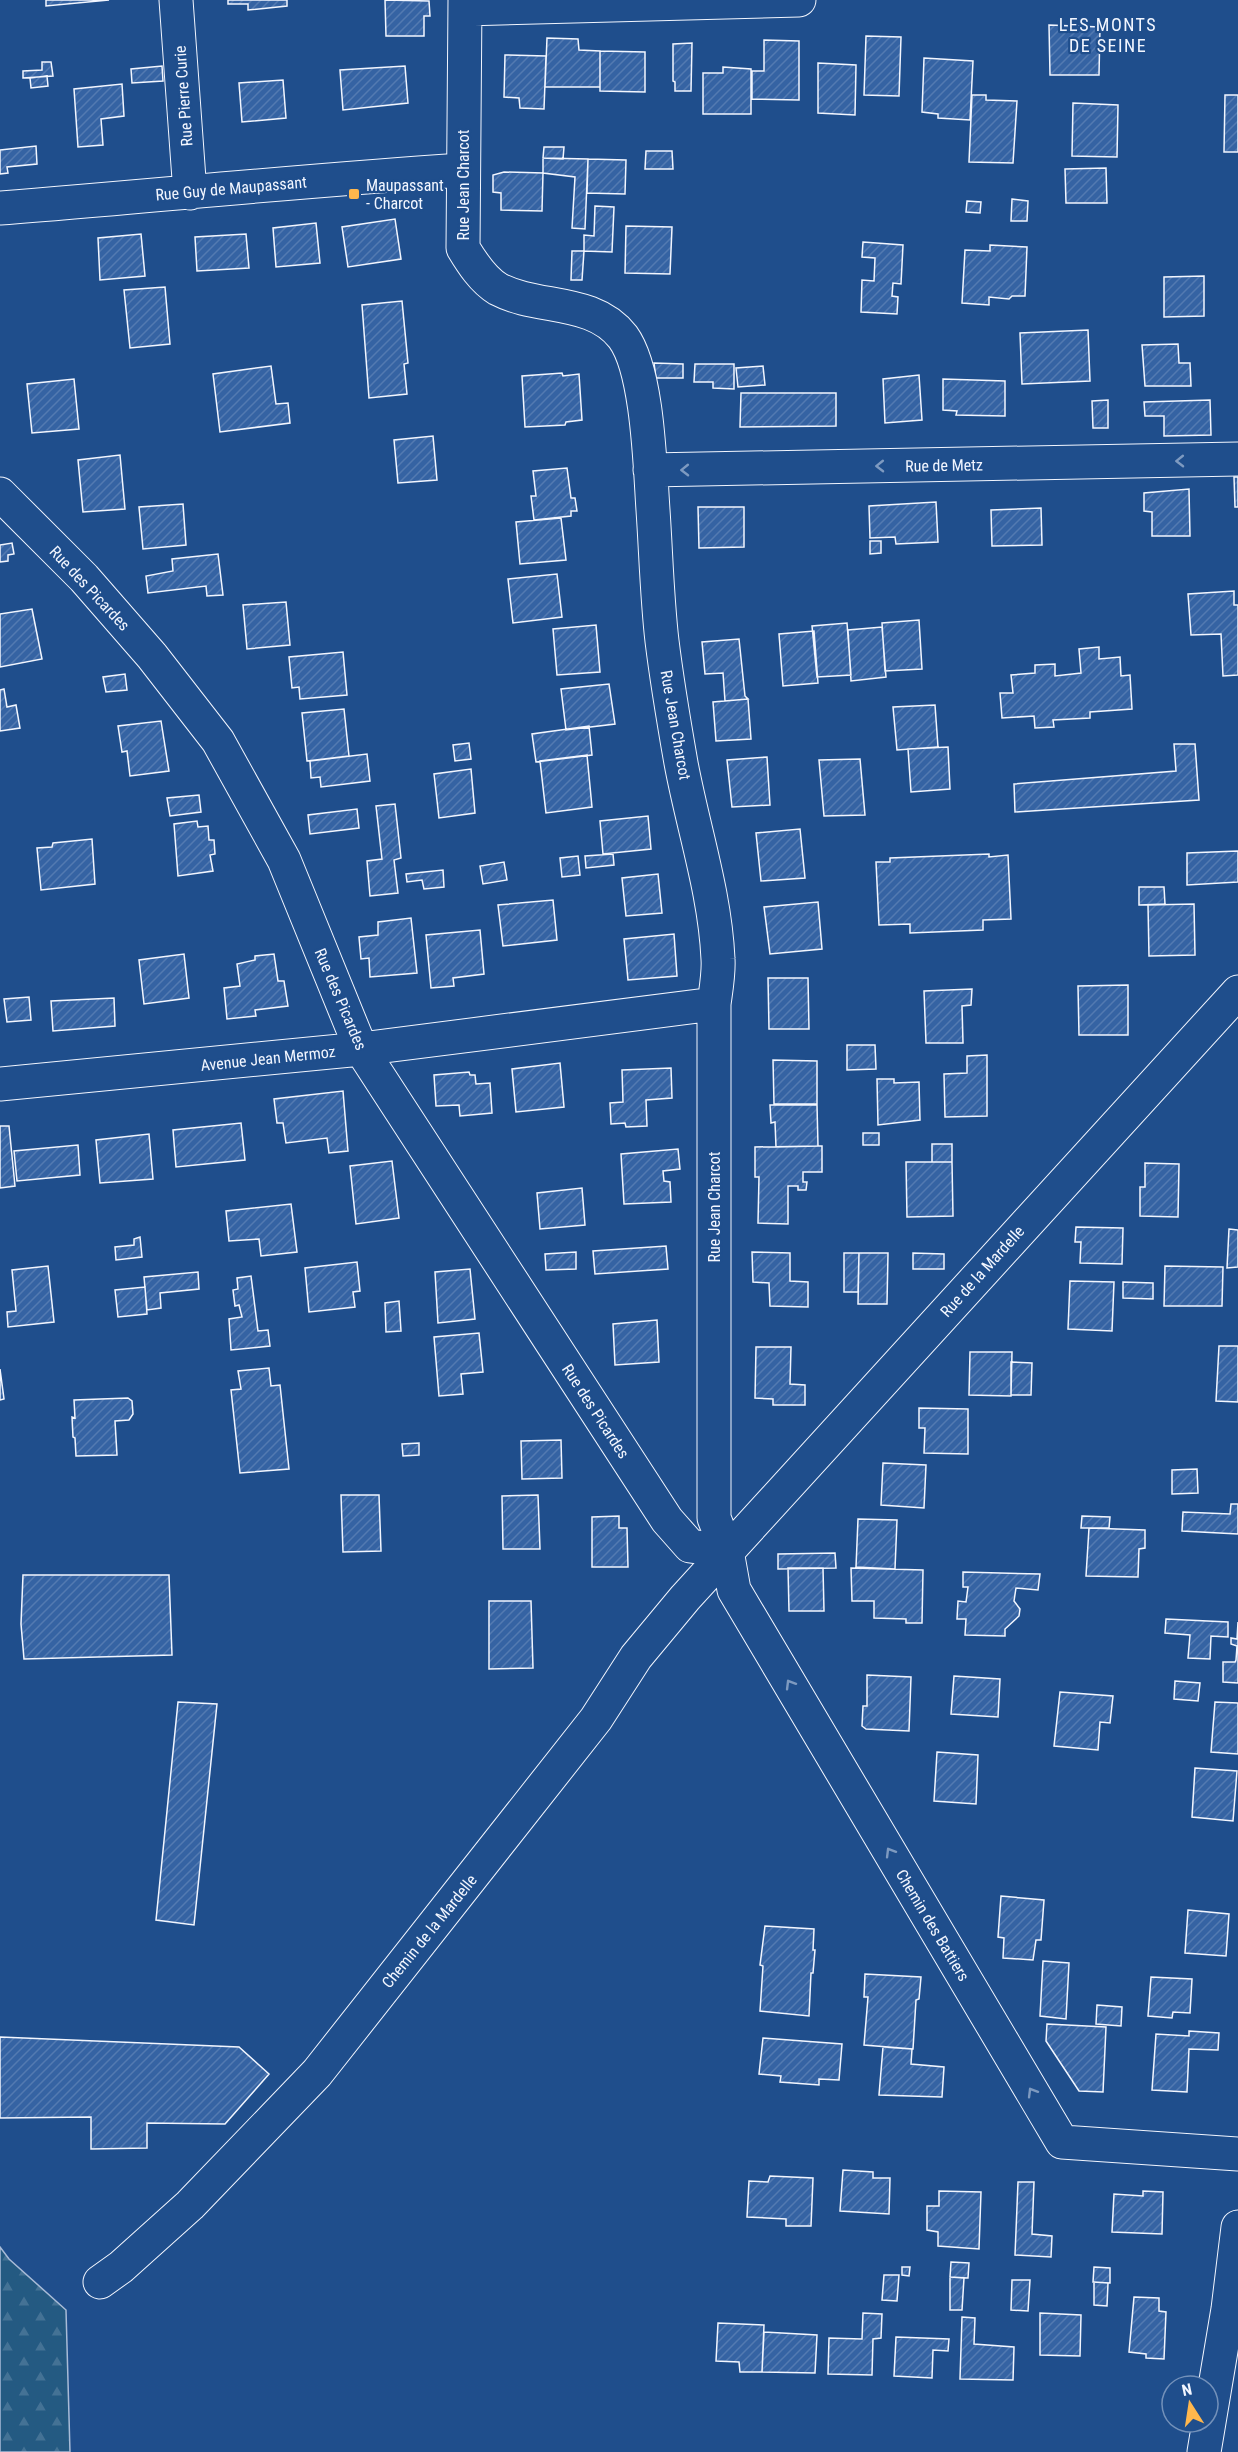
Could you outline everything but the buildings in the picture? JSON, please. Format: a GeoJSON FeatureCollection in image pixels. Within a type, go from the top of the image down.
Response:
{"type":"FeatureCollection","features":[{"type":"Feature","properties":{"kind":"street","name":"Rue Pierre Curie"},"geometry":{"type":"LineString","coordinates":[[176,0],[190,193]]}},
{"type":"Feature","properties":{"kind":"street"},"geometry":{"type":"LineString","coordinates":[[465,5],[799,0]]}},
{"type":"Feature","properties":{"kind":"street","name":"Rue Jean Charcot"},"geometry":{"type":"LineString","coordinates":[[465,5],[463,248],[477,270],[496,288],[517,297],[590,313],[609,323],[633,354],[641,383],[650,470],[662,640],[681,763],[714,923],[718,960],[714,1004],[714,1518],[727,1551]]}},
{"type":"Feature","properties":{"kind":"street","name":"Rue Guy de Maupassant"},"geometry":{"type":"LineString","coordinates":[[0,208],[330,179],[463,170]]}},
{"type":"Feature","properties":{"kind":"street","name":"Rue de Metz"},"geometry":{"type":"LineString","coordinates":[[650,470],[1238,459]]}},
{"type":"Feature","properties":{"kind":"street","name":"Rue des Picardes"},"geometry":{"type":"LineString","coordinates":[[0,494],[84,578],[152,656],[218,741],[284,860],[361,1049],[667,1520],[690,1546],[727,1551]]}},
{"type":"Feature","properties":{"kind":"street","name":"Rue de la Mardelle"},"geometry":{"type":"LineString","coordinates":[[727,1551],[1238,992]]}},
{"type":"Feature","properties":{"kind":"street","name":"Avenue Jean Mermoz"},"geometry":{"type":"LineString","coordinates":[[0,1084],[361,1049],[714,1004]]}},
{"type":"Feature","properties":{"kind":"street","name":"Chemin des Battiers"},"geometry":{"type":"LineString","coordinates":[[727,1551],[734,1590],[1062,2142],[1238,2154]]}},
{"type":"Feature","properties":{"kind":"street","name":"Chemin de la Mardelle"},"geometry":{"type":"LineString","coordinates":[[100,2282],[121,2267],[190,2205],[317,2073],[596,1719],[636,1657],[727,1551]]}},
{"type":"Feature","properties":{"kind":"street"},"geometry":{"type":"LineString","coordinates":[[1204,2452],[1228,2309],[1238,2227]]}},
{"type":"Feature","properties":{"kind":"green space"},"geometry":{"type":"Polygon","coordinates":[[[0,2247],[9,2259],[66,2310],[70,2452],[0,2452],[0,2247]]]}},
{"type":"Feature","properties":{"kind":"place","name":"Maupassant - Charcot"},"geometry":{"type":"Point","coordinates":[354,194]}},
{"type":"Feature","properties":{"kind":"district","name":"LES MONTS DE SEINE"},"geometry":{"type":"Point","coordinates":[1108,36]}}]}
